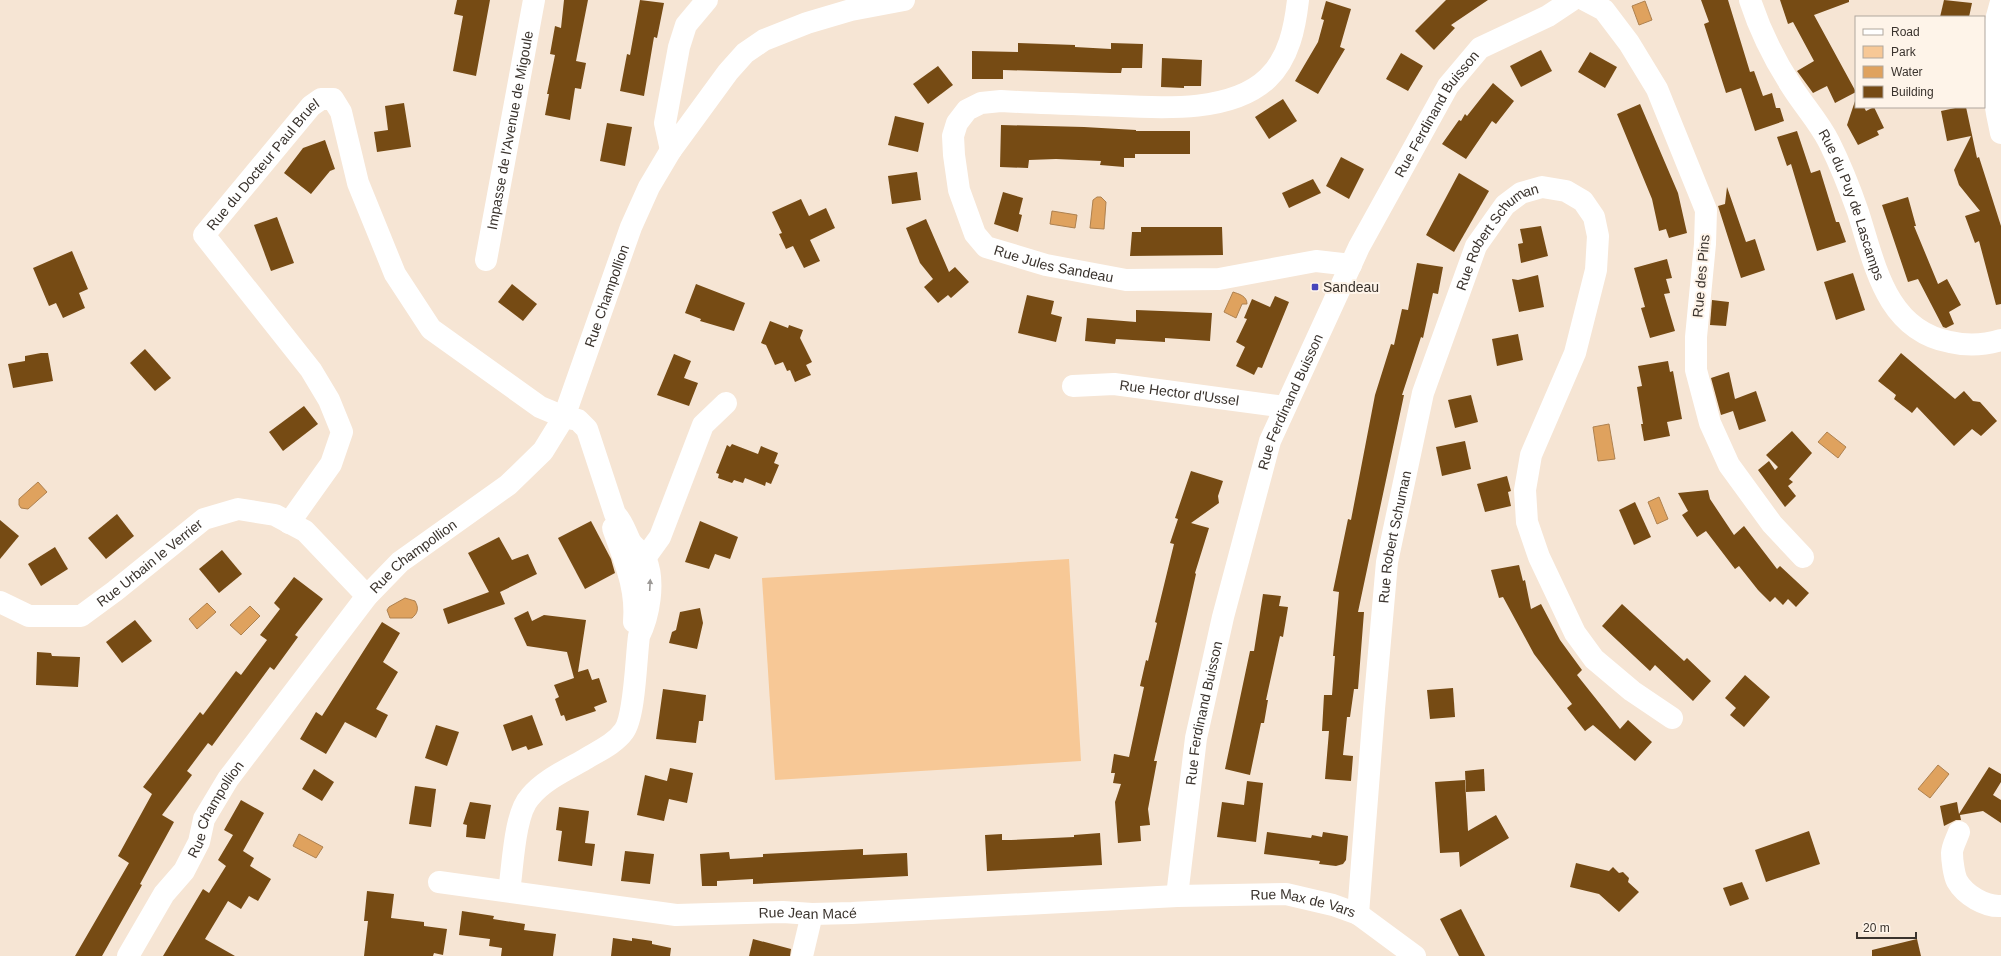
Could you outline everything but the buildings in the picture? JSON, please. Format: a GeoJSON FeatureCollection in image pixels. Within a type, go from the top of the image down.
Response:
{"type":"FeatureCollection","features":[{"type":"Feature","properties":{"kind":"street","name":"Impasse de l'Avenue de Migoule"},"geometry":{"type":"LineString","coordinates":[[486,260],[534,0]]}},
{"type":"Feature","properties":{"kind":"street"},"geometry":{"type":"LineString","coordinates":[[671,150],[665,123],[679,47],[686,25],[707,0]]}},
{"type":"Feature","properties":{"kind":"street","name":"Rue Champollion"},"geometry":{"type":"LineString","coordinates":[[128,956],[164,894],[184,871],[199,842],[204,819],[228,779],[367,596],[400,562],[508,485],[543,451],[564,417],[631,227],[649,187],[671,150],[728,72],[745,54],[764,40],[807,22],[851,10],[904,0]]}},
{"type":"Feature","properties":{"kind":"street","name":"Rue Jules Sandeau"},"geometry":{"type":"LineString","coordinates":[[1298,0],[1296,18],[1282,61],[1268,78],[1252,90],[1227,99],[1206,104],[1176,108],[1001,101],[981,103],[967,110],[957,122],[954,136],[954,155],[958,190],[975,234],[986,247],[1046,265],[1126,280],[1219,279],[1316,261],[1351,265]]}},
{"type":"Feature","properties":{"kind":"street","name":"Rue Ferdinand Buisson"},"geometry":{"type":"LineString","coordinates":[[1177,896],[1196,738],[1223,617],[1270,441],[1351,265],[1448,86],[1480,48],[1548,16],[1572,0]]}},
{"type":"Feature","properties":{"kind":"street","name":"Rue des Pins"},"geometry":{"type":"LineString","coordinates":[[1585,0],[1604,10],[1630,43],[1657,89],[1706,210],[1705,244],[1696,337],[1696,370],[1710,422],[1729,465],[1772,524],[1803,557]]}},
{"type":"Feature","properties":{"kind":"street","name":"Rue du Puy de Lascamps"},"geometry":{"type":"LineString","coordinates":[[1750,0],[1767,45],[1793,88],[1818,122],[1829,143],[1858,211],[1880,282],[1898,310],[1908,321],[1926,335],[1939,340],[1974,345],[2001,340]]}},
{"type":"Feature","properties":{"kind":"street"},"geometry":{"type":"LineString","coordinates":[[2001,2],[1992,42],[1991,76],[1995,108],[2001,133]]}},
{"type":"Feature","properties":{"kind":"street","name":"Rue du Docteur Paul Bruel"},"geometry":{"type":"LineString","coordinates":[[289,523],[331,464],[342,432],[329,400],[311,370],[204,235],[311,106],[321,99],[333,99],[341,112],[358,184],[395,274],[431,329],[540,407],[564,417]]}},
{"type":"Feature","properties":{"kind":"street","name":"Rue Robert Schuman"},"geometry":{"type":"LineString","coordinates":[[1358,914],[1387,562],[1423,393],[1476,246],[1505,205],[1521,193],[1542,187],[1566,191],[1583,201],[1594,217],[1598,236],[1596,270],[1575,352],[1531,455],[1525,490],[1527,522],[1539,557],[1575,633],[1594,659],[1632,691],[1672,718]]}},
{"type":"Feature","properties":{"kind":"street","name":"Rue Hector d'Ussel"},"geometry":{"type":"LineString","coordinates":[[1073,386],[1114,384],[1286,407]]}},
{"type":"Feature","properties":{"kind":"street"},"geometry":{"type":"LineString","coordinates":[[629,574],[637,569],[660,537],[703,425],[726,403]]}},
{"type":"Feature","properties":{"kind":"street"},"geometry":{"type":"LineString","coordinates":[[564,417],[578,420],[587,429],[614,514],[612,523],[635,596],[634,625],[639,636]]}},
{"type":"Feature","properties":{"kind":"street","name":"Rue Urbain le Verrier"},"geometry":{"type":"LineString","coordinates":[[0,602],[29,616],[81,616],[115,591],[204,519],[238,509],[275,515],[305,531],[367,596]]}},
{"type":"Feature","properties":{"kind":"street"},"geometry":{"type":"LineString","coordinates":[[509,891],[519,819],[523,806],[529,797],[553,778],[614,742],[624,731],[630,717],[639,636],[644,626],[650,575],[646,558],[631,542],[622,521],[614,514]]}},
{"type":"Feature","properties":{"kind":"street"},"geometry":{"type":"LineString","coordinates":[[1959,832],[1952,852],[1957,880],[1968,893],[1980,901],[1995,907],[2001,906]]}},
{"type":"Feature","properties":{"kind":"street","name":"Rue Jean Macé"},"geometry":{"type":"LineString","coordinates":[[439,882],[676,915],[783,912],[812,914],[1177,896]]}},
{"type":"Feature","properties":{"kind":"street","name":"Rue Max de Vars"},"geometry":{"type":"LineString","coordinates":[[1177,896],[1286,894],[1333,905],[1358,914],[1415,956]]}},
{"type":"Feature","properties":{"kind":"street"},"geometry":{"type":"LineString","coordinates":[[802,956],[812,914]]}},
{"type":"Feature","properties":{"kind":"green space"},"geometry":{"type":"Polygon","coordinates":[[[1069,559],[1081,761],[775,780],[762,578],[1069,559]]]}},
{"type":"Feature","properties":{"kind":"water"},"geometry":{"type":"Polygon","coordinates":[[[1645,1],[1652,20],[1639,25],[1632,6],[1645,1]]]}},
{"type":"Feature","properties":{"kind":"water"},"geometry":{"type":"Polygon","coordinates":[[[1097,197],[1101,197],[1106,202],[1104,229],[1090,228],[1093,200],[1097,197]]]}},
{"type":"Feature","properties":{"kind":"water"},"geometry":{"type":"Polygon","coordinates":[[[1052,211],[1077,215],[1075,228],[1050,224],[1052,211]]]}},
{"type":"Feature","properties":{"kind":"water"},"geometry":{"type":"Polygon","coordinates":[[[1233,292],[1244,297],[1247,301],[1247,304],[1242,304],[1236,318],[1224,312],[1233,292]]]}},
{"type":"Feature","properties":{"kind":"water"},"geometry":{"type":"Polygon","coordinates":[[[1609,424],[1615,459],[1598,461],[1593,427],[1609,424]]]}},
{"type":"Feature","properties":{"kind":"water"},"geometry":{"type":"Polygon","coordinates":[[[1827,432],[1846,447],[1838,458],[1818,442],[1827,432]]]}},
{"type":"Feature","properties":{"kind":"water"},"geometry":{"type":"Polygon","coordinates":[[[38,482],[47,492],[28,509],[21,508],[19,505],[19,499],[38,482]]]}},
{"type":"Feature","properties":{"kind":"water"},"geometry":{"type":"Polygon","coordinates":[[[1659,497],[1668,519],[1657,524],[1648,502],[1659,497]]]}},
{"type":"Feature","properties":{"kind":"water"},"geometry":{"type":"Polygon","coordinates":[[[405,598],[415,601],[417,606],[416,614],[412,618],[390,618],[387,610],[389,607],[405,598]]]}},
{"type":"Feature","properties":{"kind":"water"},"geometry":{"type":"Polygon","coordinates":[[[207,603],[216,612],[197,629],[189,619],[207,603]]]}},
{"type":"Feature","properties":{"kind":"water"},"geometry":{"type":"Polygon","coordinates":[[[250,606],[260,616],[241,635],[230,625],[250,606]]]}},
{"type":"Feature","properties":{"kind":"water"},"geometry":{"type":"Polygon","coordinates":[[[1938,765],[1949,774],[1930,798],[1918,789],[1938,765]]]}},
{"type":"Feature","properties":{"kind":"water"},"geometry":{"type":"Polygon","coordinates":[[[299,834],[323,847],[316,858],[293,846],[299,834]]]}},
{"type":"Feature","properties":{"kind":"place","name":"Sandeau"},"geometry":{"type":"Point","coordinates":[1315,287]}}]}
